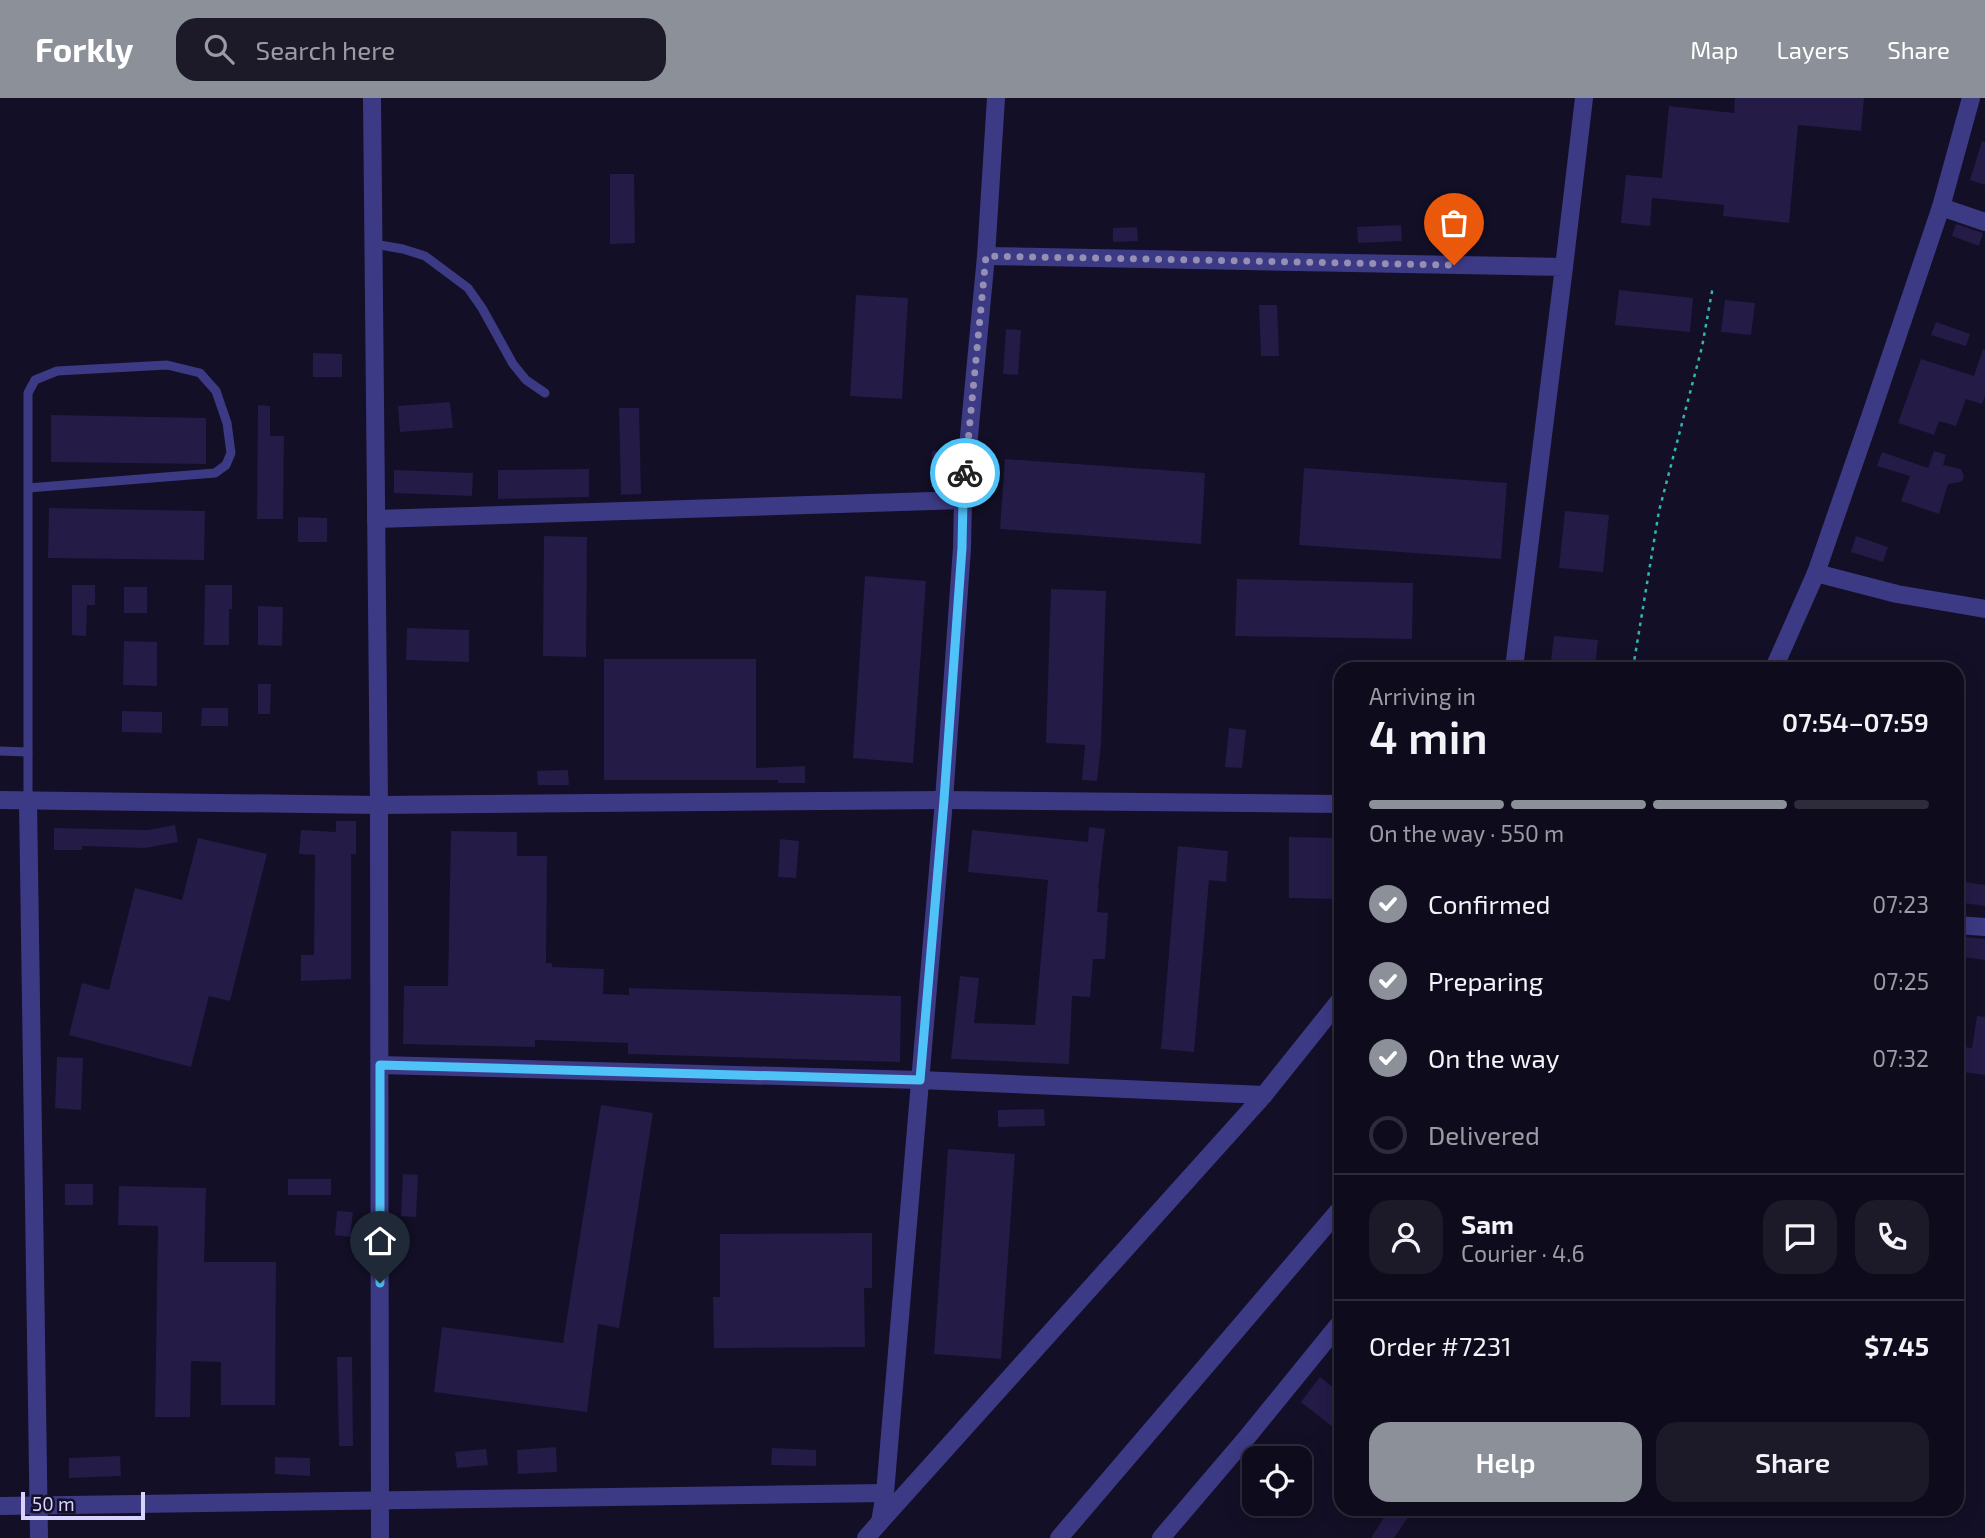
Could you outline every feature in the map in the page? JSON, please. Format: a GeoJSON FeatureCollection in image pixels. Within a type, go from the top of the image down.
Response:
{"type":"FeatureCollection","features":[{"type":"Feature","properties":{"kind":"street"},"geometry":{"type":"LineString","coordinates":[[372,98],[379,805],[380,1538]]}},
{"type":"Feature","properties":{"kind":"street"},"geometry":{"type":"LineString","coordinates":[[880,1522],[885,1493],[944,800],[963,500],[986,256],[996,98]]}},
{"type":"Feature","properties":{"kind":"street"},"geometry":{"type":"LineString","coordinates":[[1515,662],[1584,98]]}},
{"type":"Feature","properties":{"kind":"street"},"geometry":{"type":"LineString","coordinates":[[1777,662],[1816,573],[1941,207],[1971,98]]}},
{"type":"Feature","properties":{"kind":"street"},"geometry":{"type":"LineString","coordinates":[[1941,207],[1985,222]]}},
{"type":"Feature","properties":{"kind":"street"},"geometry":{"type":"LineString","coordinates":[[986,256],[1564,267]]}},
{"type":"Feature","properties":{"kind":"street"},"geometry":{"type":"LineString","coordinates":[[376,519],[963,500]]}},
{"type":"Feature","properties":{"kind":"street"},"geometry":{"type":"LineString","coordinates":[[1816,573],[1897,594],[1985,609]]}},
{"type":"Feature","properties":{"kind":"street"},"geometry":{"type":"LineString","coordinates":[[0,800],[379,805],[944,800],[1334,804]]}},
{"type":"Feature","properties":{"kind":"street"},"geometry":{"type":"LineString","coordinates":[[28,800],[39,1538]]}},
{"type":"Feature","properties":{"kind":"street"},"geometry":{"type":"LineString","coordinates":[[1964,926],[1985,927]]}},
{"type":"Feature","properties":{"kind":"street"},"geometry":{"type":"LineString","coordinates":[[866,1538],[1265,1095],[1334,1008]]}},
{"type":"Feature","properties":{"kind":"street"},"geometry":{"type":"LineString","coordinates":[[380,1065],[920,1080],[1265,1095]]}},
{"type":"Feature","properties":{"kind":"street"},"geometry":{"type":"LineString","coordinates":[[1059,1538],[1334,1216]]}},
{"type":"Feature","properties":{"kind":"street"},"geometry":{"type":"LineString","coordinates":[[1161,1538],[1334,1330]]}},
{"type":"Feature","properties":{"kind":"street"},"geometry":{"type":"LineString","coordinates":[[0,1506],[885,1493]]}},
{"type":"Feature","properties":{"kind":"lane"},"geometry":{"type":"LineString","coordinates":[[374,244],[425,256],[468,288],[513,363],[526,380],[545,393]]}},
{"type":"Feature","properties":{"kind":"lane"},"geometry":{"type":"LineString","coordinates":[[28,488],[215,473],[226,465],[230,453],[227,423],[216,391],[200,373],[167,365],[57,371],[35,380],[28,393],[28,488],[28,800]]}},
{"type":"Feature","properties":{"kind":"lane"},"geometry":{"type":"LineString","coordinates":[[0,751],[28,752]]}},
{"type":"Feature","properties":{"kind":"path"},"geometry":{"type":"LineString","coordinates":[[1634,662],[1659,511],[1702,347],[1713,286]]}},
{"type":"Feature","properties":{"kind":"building"},"geometry":{"type":"Polygon","coordinates":[[[1735,98],[1864,98],[1861,131],[1798,125],[1789,223],[1723,216],[1724,205],[1652,198],[1650,226],[1621,223],[1626,175],[1662,178],[1669,106],[1734,113],[1735,98]]]}},
{"type":"Feature","properties":{"kind":"building"},"geometry":{"type":"Polygon","coordinates":[[[1982,141],[1985,142],[1985,185],[1970,180],[1982,141]]]}},
{"type":"Feature","properties":{"kind":"building"},"geometry":{"type":"Polygon","coordinates":[[[610,174],[634,174],[635,243],[610,244],[610,174]]]}},
{"type":"Feature","properties":{"kind":"building"},"geometry":{"type":"Polygon","coordinates":[[[1956,224],[1983,233],[1979,246],[1952,236],[1956,224]]]}},
{"type":"Feature","properties":{"kind":"building"},"geometry":{"type":"Polygon","coordinates":[[[1401,225],[1402,241],[1358,243],[1357,227],[1401,225]]]}},
{"type":"Feature","properties":{"kind":"building"},"geometry":{"type":"Polygon","coordinates":[[[1137,227],[1138,241],[1113,242],[1113,228],[1137,227]]]}},
{"type":"Feature","properties":{"kind":"building"},"geometry":{"type":"Polygon","coordinates":[[[1619,290],[1693,298],[1690,332],[1615,325],[1619,290]]]}},
{"type":"Feature","properties":{"kind":"building"},"geometry":{"type":"Polygon","coordinates":[[[856,295],[908,298],[902,399],[850,396],[856,295]]]}},
{"type":"Feature","properties":{"kind":"building"},"geometry":{"type":"Polygon","coordinates":[[[1725,300],[1755,303],[1751,335],[1721,332],[1725,300]]]}},
{"type":"Feature","properties":{"kind":"building"},"geometry":{"type":"Polygon","coordinates":[[[1259,305],[1277,305],[1279,356],[1261,356],[1259,305]]]}},
{"type":"Feature","properties":{"kind":"building"},"geometry":{"type":"Polygon","coordinates":[[[1936,322],[1970,334],[1966,346],[1931,335],[1936,322]]]}},
{"type":"Feature","properties":{"kind":"building"},"geometry":{"type":"Polygon","coordinates":[[[1006,329],[1021,330],[1018,375],[1003,374],[1006,329]]]}},
{"type":"Feature","properties":{"kind":"building"},"geometry":{"type":"Polygon","coordinates":[[[1983,349],[1985,396],[1982,404],[1966,399],[1956,426],[1939,421],[1934,435],[1898,423],[1921,359],[1974,376],[1983,349]]]}},
{"type":"Feature","properties":{"kind":"building"},"geometry":{"type":"Polygon","coordinates":[[[313,353],[342,354],[342,377],[313,377],[313,353]]]}},
{"type":"Feature","properties":{"kind":"building"},"geometry":{"type":"Polygon","coordinates":[[[450,402],[453,428],[400,432],[398,406],[450,402]]]}},
{"type":"Feature","properties":{"kind":"building"},"geometry":{"type":"Polygon","coordinates":[[[258,405],[270,406],[270,436],[284,436],[283,519],[257,519],[258,405]]]}},
{"type":"Feature","properties":{"kind":"building"},"geometry":{"type":"Polygon","coordinates":[[[619,408],[639,408],[641,494],[621,495],[619,408]]]}},
{"type":"Feature","properties":{"kind":"building"},"geometry":{"type":"Polygon","coordinates":[[[51,415],[206,418],[206,464],[51,462],[51,415]]]}},
{"type":"Feature","properties":{"kind":"building"},"geometry":{"type":"Polygon","coordinates":[[[932,451],[946,451],[945,487],[931,487],[932,451]]]}},
{"type":"Feature","properties":{"kind":"building"},"geometry":{"type":"Polygon","coordinates":[[[1934,451],[1946,455],[1943,465],[1961,469],[1964,476],[1960,482],[1948,484],[1939,514],[1901,501],[1910,476],[1877,466],[1882,452],[1928,468],[1934,451]]]}},
{"type":"Feature","properties":{"kind":"building"},"geometry":{"type":"Polygon","coordinates":[[[1005,459],[1205,473],[1201,544],[1000,529],[1005,459]]]}},
{"type":"Feature","properties":{"kind":"building"},"geometry":{"type":"Polygon","coordinates":[[[1304,468],[1507,483],[1501,559],[1299,545],[1304,468]]]}},
{"type":"Feature","properties":{"kind":"building"},"geometry":{"type":"Polygon","coordinates":[[[589,469],[589,497],[498,499],[498,470],[589,469]]]}},
{"type":"Feature","properties":{"kind":"building"},"geometry":{"type":"Polygon","coordinates":[[[394,470],[473,473],[472,496],[394,493],[394,470]]]}},
{"type":"Feature","properties":{"kind":"building"},"geometry":{"type":"Polygon","coordinates":[[[49,508],[205,511],[204,560],[48,558],[49,508]]]}},
{"type":"Feature","properties":{"kind":"building"},"geometry":{"type":"Polygon","coordinates":[[[1565,511],[1609,515],[1603,572],[1559,568],[1565,511]]]}},
{"type":"Feature","properties":{"kind":"building"},"geometry":{"type":"Polygon","coordinates":[[[298,517],[327,518],[327,542],[298,542],[298,517]]]}},
{"type":"Feature","properties":{"kind":"building"},"geometry":{"type":"Polygon","coordinates":[[[544,536],[587,537],[586,657],[543,656],[544,536]]]}},
{"type":"Feature","properties":{"kind":"building"},"geometry":{"type":"Polygon","coordinates":[[[1856,536],[1888,547],[1883,562],[1851,552],[1856,536]]]}},
{"type":"Feature","properties":{"kind":"building"},"geometry":{"type":"Polygon","coordinates":[[[865,576],[926,581],[913,763],[853,758],[865,576]]]}},
{"type":"Feature","properties":{"kind":"building"},"geometry":{"type":"Polygon","coordinates":[[[1237,579],[1413,583],[1412,639],[1235,636],[1237,579]]]}},
{"type":"Feature","properties":{"kind":"building"},"geometry":{"type":"Polygon","coordinates":[[[72,585],[95,585],[95,605],[87,605],[86,636],[72,635],[72,585]]]}},
{"type":"Feature","properties":{"kind":"building"},"geometry":{"type":"Polygon","coordinates":[[[205,585],[232,585],[229,645],[204,645],[205,585]]]}},
{"type":"Feature","properties":{"kind":"building"},"geometry":{"type":"Polygon","coordinates":[[[124,587],[147,587],[147,613],[124,613],[124,587]]]}},
{"type":"Feature","properties":{"kind":"building"},"geometry":{"type":"Polygon","coordinates":[[[1051,589],[1106,591],[1101,745],[1097,781],[1082,780],[1085,745],[1046,743],[1051,589]]]}},
{"type":"Feature","properties":{"kind":"building"},"geometry":{"type":"Polygon","coordinates":[[[258,606],[283,607],[282,646],[258,645],[258,606]]]}},
{"type":"Feature","properties":{"kind":"building"},"geometry":{"type":"Polygon","coordinates":[[[407,628],[469,630],[469,662],[406,660],[407,628]]]}},
{"type":"Feature","properties":{"kind":"building"},"geometry":{"type":"Polygon","coordinates":[[[1554,636],[1598,640],[1596,662],[1551,662],[1554,636]]]}},
{"type":"Feature","properties":{"kind":"building"},"geometry":{"type":"Polygon","coordinates":[[[124,641],[157,642],[157,686],[123,685],[124,641]]]}},
{"type":"Feature","properties":{"kind":"building"},"geometry":{"type":"Polygon","coordinates":[[[604,659],[756,659],[756,768],[805,766],[805,783],[778,783],[778,780],[604,780],[604,659]]]}},
{"type":"Feature","properties":{"kind":"building"},"geometry":{"type":"Polygon","coordinates":[[[258,684],[271,684],[270,714],[258,714],[258,684]]]}},
{"type":"Feature","properties":{"kind":"building"},"geometry":{"type":"Polygon","coordinates":[[[202,708],[228,708],[228,726],[201,726],[202,708]]]}},
{"type":"Feature","properties":{"kind":"building"},"geometry":{"type":"Polygon","coordinates":[[[122,711],[162,712],[162,733],[122,732],[122,711]]]}},
{"type":"Feature","properties":{"kind":"building"},"geometry":{"type":"Polygon","coordinates":[[[1229,728],[1246,730],[1242,768],[1225,767],[1229,728]]]}},
{"type":"Feature","properties":{"kind":"building"},"geometry":{"type":"Polygon","coordinates":[[[568,770],[569,785],[538,785],[537,771],[568,770]]]}},
{"type":"Feature","properties":{"kind":"building"},"geometry":{"type":"Polygon","coordinates":[[[336,821],[356,821],[356,854],[351,854],[351,979],[301,981],[301,955],[314,955],[315,855],[299,854],[301,830],[336,832],[336,821]]]}},
{"type":"Feature","properties":{"kind":"building"},"geometry":{"type":"Polygon","coordinates":[[[175,825],[178,842],[145,848],[82,846],[82,850],[54,850],[54,828],[148,830],[175,825]]]}},
{"type":"Feature","properties":{"kind":"building"},"geometry":{"type":"Polygon","coordinates":[[[1089,827],[1105,829],[1097,912],[1108,913],[1105,959],[1093,959],[1090,997],[1072,996],[1069,1064],[951,1059],[960,976],[979,978],[974,1023],[1035,1025],[1048,880],[968,872],[972,830],[1088,842],[1089,827]]]}},
{"type":"Feature","properties":{"kind":"building"},"geometry":{"type":"Polygon","coordinates":[[[451,831],[517,832],[517,856],[547,856],[546,963],[552,963],[552,967],[604,969],[603,994],[629,995],[629,988],[901,996],[900,1062],[628,1054],[628,1043],[535,1040],[535,1047],[403,1044],[404,986],[448,986],[451,831]]]}},
{"type":"Feature","properties":{"kind":"building"},"geometry":{"type":"Polygon","coordinates":[[[1289,837],[1334,838],[1334,899],[1289,898],[1289,837]]]}},
{"type":"Feature","properties":{"kind":"building"},"geometry":{"type":"Polygon","coordinates":[[[198,838],[267,854],[230,1001],[209,996],[191,1067],[69,1035],[82,983],[109,990],[135,888],[182,900],[198,838]]]}},
{"type":"Feature","properties":{"kind":"building"},"geometry":{"type":"Polygon","coordinates":[[[780,839],[799,841],[796,878],[778,877],[780,839]]]}},
{"type":"Feature","properties":{"kind":"building"},"geometry":{"type":"Polygon","coordinates":[[[1178,846],[1228,851],[1226,882],[1209,880],[1194,1052],[1161,1049],[1178,846]]]}},
{"type":"Feature","properties":{"kind":"building"},"geometry":{"type":"Polygon","coordinates":[[[1964,882],[1985,885],[1985,906],[1964,903],[1964,882]]]}},
{"type":"Feature","properties":{"kind":"building"},"geometry":{"type":"Polygon","coordinates":[[[1964,937],[1985,939],[1985,960],[1964,957],[1964,937]]]}},
{"type":"Feature","properties":{"kind":"building"},"geometry":{"type":"Polygon","coordinates":[[[1977,1016],[1985,1017],[1985,1075],[1964,1072],[1964,1047],[1972,1048],[1977,1016]]]}},
{"type":"Feature","properties":{"kind":"building"},"geometry":{"type":"Polygon","coordinates":[[[57,1057],[83,1058],[81,1110],[55,1108],[57,1057]]]}},
{"type":"Feature","properties":{"kind":"building"},"geometry":{"type":"Polygon","coordinates":[[[601,1105],[653,1113],[619,1328],[598,1324],[587,1412],[434,1392],[442,1327],[563,1343],[601,1105]]]}},
{"type":"Feature","properties":{"kind":"building"},"geometry":{"type":"Polygon","coordinates":[[[1044,1109],[1045,1126],[998,1127],[998,1110],[1044,1109]]]}},
{"type":"Feature","properties":{"kind":"building"},"geometry":{"type":"Polygon","coordinates":[[[948,1149],[1015,1154],[1001,1359],[934,1354],[948,1149]]]}},
{"type":"Feature","properties":{"kind":"building"},"geometry":{"type":"Polygon","coordinates":[[[403,1174],[418,1175],[416,1217],[401,1216],[403,1174]]]}},
{"type":"Feature","properties":{"kind":"building"},"geometry":{"type":"Polygon","coordinates":[[[288,1179],[331,1179],[331,1195],[288,1195],[288,1179]]]}},
{"type":"Feature","properties":{"kind":"building"},"geometry":{"type":"Polygon","coordinates":[[[65,1184],[93,1184],[93,1205],[65,1205],[65,1184]]]}},
{"type":"Feature","properties":{"kind":"building"},"geometry":{"type":"Polygon","coordinates":[[[119,1186],[206,1188],[204,1262],[276,1262],[275,1405],[221,1405],[221,1362],[191,1361],[190,1417],[155,1417],[158,1226],[118,1225],[119,1186]]]}},
{"type":"Feature","properties":{"kind":"building"},"geometry":{"type":"Polygon","coordinates":[[[337,1211],[353,1212],[350,1237],[335,1235],[337,1211]]]}},
{"type":"Feature","properties":{"kind":"building"},"geometry":{"type":"Polygon","coordinates":[[[872,1233],[872,1288],[864,1288],[865,1347],[714,1348],[713,1297],[720,1297],[720,1234],[872,1233]]]}},
{"type":"Feature","properties":{"kind":"building"},"geometry":{"type":"Polygon","coordinates":[[[337,1357],[352,1357],[353,1446],[339,1446],[337,1357]]]}},
{"type":"Feature","properties":{"kind":"building"},"geometry":{"type":"Polygon","coordinates":[[[1320,1377],[1334,1388],[1334,1428],[1301,1402],[1320,1377]]]}},
{"type":"Feature","properties":{"kind":"building"},"geometry":{"type":"Polygon","coordinates":[[[556,1447],[557,1472],[518,1474],[517,1450],[556,1447]]]}},
{"type":"Feature","properties":{"kind":"building"},"geometry":{"type":"Polygon","coordinates":[[[772,1448],[816,1450],[816,1466],[771,1465],[772,1448]]]}},
{"type":"Feature","properties":{"kind":"building"},"geometry":{"type":"Polygon","coordinates":[[[486,1449],[488,1465],[457,1468],[455,1452],[486,1449]]]}},
{"type":"Feature","properties":{"kind":"building"},"geometry":{"type":"Polygon","coordinates":[[[120,1456],[121,1476],[69,1478],[69,1458],[120,1456]]]}},
{"type":"Feature","properties":{"kind":"building"},"geometry":{"type":"Polygon","coordinates":[[[275,1457],[310,1458],[310,1476],[275,1474],[275,1457]]]}},
{"type":"Feature","properties":{"kind":"building"},"geometry":{"type":"Polygon","coordinates":[[[1385,1516],[1409,1516],[1394,1538],[1371,1538],[1385,1516]]]}},
{"type":"Feature","properties":{"kind":"way so far"},"geometry":{"type":"LineString","coordinates":[[965,473],[986,256],[1454,265]]}},
{"type":"Feature","properties":{"kind":"route"},"geometry":{"type":"LineString","coordinates":[[380,1283],[380,1065],[920,1080],[944,800],[965,473]]}}]}
